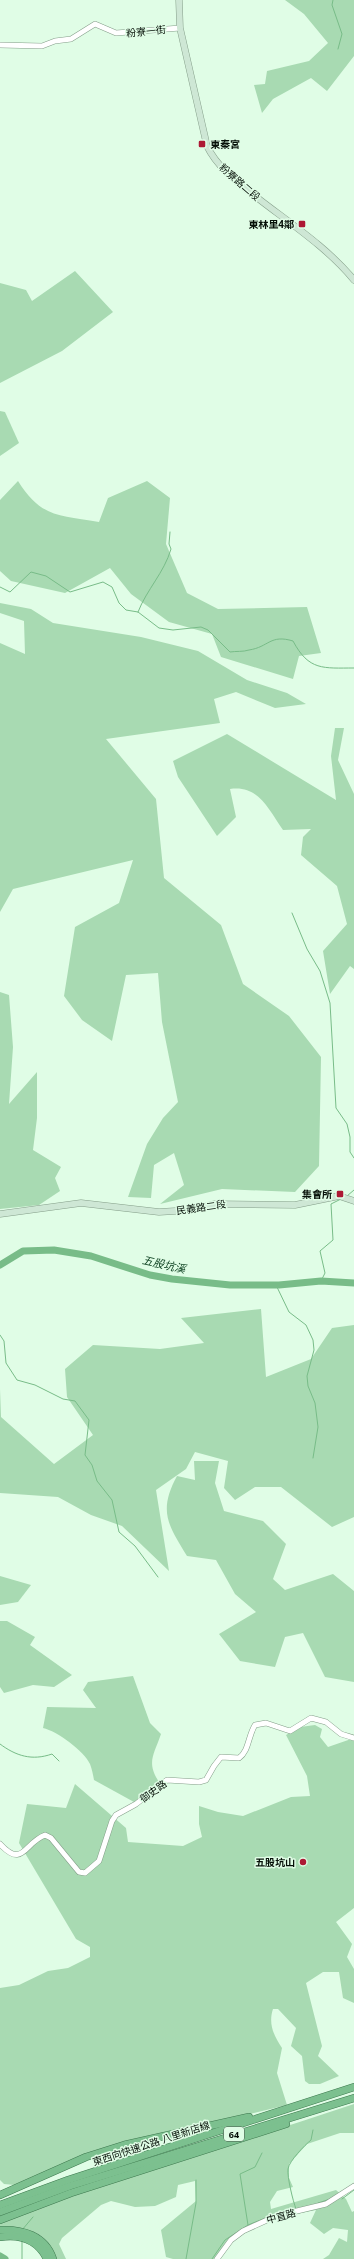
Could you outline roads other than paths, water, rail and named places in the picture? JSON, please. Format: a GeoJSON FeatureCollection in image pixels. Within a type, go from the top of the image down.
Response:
{"type":"FeatureCollection","features":[{"type":"Feature","properties":{"kind":"highway","name":"東西向快速公路 八里新店線"},"geometry":{"type":"LineString","coordinates":[[0,2205],[352,2088]]}},
{"type":"Feature","properties":{"kind":"highway","name":"東西向快速公路 八里新店線"},"geometry":{"type":"LineString","coordinates":[[0,2212],[114,2168],[354,2098]]}},
{"type":"Feature","properties":{"kind":"highway"},"geometry":{"type":"LineString","coordinates":[[0,2195],[49,2172],[124,2145],[163,2135],[226,2123],[303,2104]]}},
{"type":"Feature","properties":{"kind":"highway"},"geometry":{"type":"LineString","coordinates":[[0,2220],[117,2179],[297,2120],[319,2109]]}},
{"type":"Feature","properties":{"kind":"highway"},"geometry":{"type":"LineString","coordinates":[[0,2230],[20,2231],[33,2236],[44,2244],[53,2259]]}},
{"type":"Feature","properties":{"kind":"highway"},"geometry":{"type":"LineString","coordinates":[[0,2237],[28,2239],[39,2248],[47,2259]]}},
{"type":"Feature","properties":{"kind":"main road","name":"粉寮路二段"},"geometry":{"type":"LineString","coordinates":[[179,0],[180,28],[207,146],[212,156],[230,175],[317,244],[354,280]]}},
{"type":"Feature","properties":{"kind":"main road","name":"民義路二段"},"geometry":{"type":"LineString","coordinates":[[0,1214],[80,1203],[159,1212],[191,1210],[215,1204],[295,1205],[329,1198],[345,1198],[354,1201]]}},
{"type":"Feature","properties":{"kind":"street","name":"粉寮一街"},"geometry":{"type":"LineString","coordinates":[[0,45],[42,46],[72,39],[95,24],[116,33],[180,28]]}},
{"type":"Feature","properties":{"kind":"street","name":"御史路"},"geometry":{"type":"LineString","coordinates":[[0,1844],[13,1856],[17,1856],[23,1853],[32,1842],[45,1835],[51,1838],[79,1872],[85,1873],[99,1861],[112,1821],[116,1815],[136,1804],[167,1780],[199,1782],[206,1780],[221,1757],[239,1758],[244,1755],[250,1733],[255,1725],[266,1723],[290,1731],[311,1718],[326,1722],[341,1734],[354,1738]]}},
{"type":"Feature","properties":{"kind":"street","name":"中直路"},"geometry":{"type":"LineString","coordinates":[[217,2259],[231,2240],[243,2231],[276,2216],[326,2204],[354,2186]]}},
{"type":"Feature","properties":{"kind":"waterway"},"geometry":{"type":"LineString","coordinates":[[333,0],[332,5],[342,34],[338,49]]}},
{"type":"Feature","properties":{"kind":"waterway"},"geometry":{"type":"LineString","coordinates":[[138,612],[168,558],[171,549],[169,544],[170,532]]}},
{"type":"Feature","properties":{"kind":"waterway"},"geometry":{"type":"LineString","coordinates":[[0,587],[10,592],[31,572],[46,576],[70,592],[103,582],[112,587],[119,603],[126,610],[138,612],[159,628],[173,630],[201,627],[208,630],[230,652],[247,651],[274,640],[285,639],[293,641],[305,658],[318,666],[354,668]]}},
{"type":"Feature","properties":{"kind":"waterway"},"geometry":{"type":"LineString","coordinates":[[292,913],[307,949],[320,971],[330,1003],[336,1108],[347,1124],[350,1137],[350,1152],[354,1158]]}},
{"type":"Feature","properties":{"kind":"waterway"},"geometry":{"type":"LineString","coordinates":[[347,1196],[354,1190]]}},
{"type":"Feature","properties":{"kind":"waterway"},"geometry":{"type":"LineString","coordinates":[[321,1281],[325,1273],[320,1251],[333,1240],[331,1204],[341,1199]]}},
{"type":"Feature","properties":{"kind":"waterway","name":"五股坑溪"},"geometry":{"type":"LineString","coordinates":[[0,1265],[23,1251],[54,1250],[91,1256],[150,1275],[172,1279],[230,1285],[279,1285],[321,1281],[354,1283]]}},
{"type":"Feature","properties":{"kind":"waterway"},"geometry":{"type":"LineString","coordinates":[[276,1285],[289,1312],[306,1325],[313,1340],[314,1350],[307,1376],[308,1386],[315,1403],[318,1427],[313,1458]]}},
{"type":"Feature","properties":{"kind":"waterway"},"geometry":{"type":"LineString","coordinates":[[0,1335],[4,1341],[6,1363],[17,1380],[35,1385],[63,1399],[75,1401],[89,1420],[85,1455],[92,1465],[97,1481],[112,1500],[119,1532],[135,1546],[158,1577]]}},
{"type":"Feature","properties":{"kind":"waterway"},"geometry":{"type":"LineString","coordinates":[[0,1744],[12,1752],[24,1756],[38,1757],[52,1754],[59,1761]]}},
{"type":"Feature","properties":{"kind":"waterway"},"geometry":{"type":"LineString","coordinates":[[296,2209],[289,2183],[288,2169],[301,2149],[311,2140],[313,2130]]}},
{"type":"Feature","properties":{"kind":"waterway"},"geometry":{"type":"LineString","coordinates":[[248,2225],[240,2174],[255,2167],[262,2153]]}},
{"type":"Feature","properties":{"kind":"waterway"},"geometry":{"type":"LineString","coordinates":[[186,2259],[196,2203],[196,2180]]}},
{"type":"Feature","properties":{"kind":"waterway"},"geometry":{"type":"LineString","coordinates":[[342,2199],[354,2190]]}},
{"type":"Feature","properties":{"kind":"waterway"},"geometry":{"type":"LineString","coordinates":[[318,2203],[330,2199]]}},
{"type":"Feature","properties":{"kind":"waterway"},"geometry":{"type":"LineString","coordinates":[[22,2230],[33,2217]]}},
{"type":"Feature","properties":{"kind":"waterway"},"geometry":{"type":"LineString","coordinates":[[212,2259],[225,2240],[248,2225],[268,2217]]}},
{"type":"Feature","properties":{"kind":"waterway"},"geometry":{"type":"LineString","coordinates":[[22,2241],[22,2259]]}},
{"type":"Feature","properties":{"kind":"waterway"},"geometry":{"type":"LineString","coordinates":[[0,2256],[5,2259]]}},
{"type":"Feature","properties":{"kind":"place","name":"東秦宮"},"geometry":{"type":"Point","coordinates":[202,144]}},
{"type":"Feature","properties":{"kind":"place","name":"東林里4鄰"},"geometry":{"type":"Point","coordinates":[302,224]}},
{"type":"Feature","properties":{"kind":"place","name":"集會所"},"geometry":{"type":"Point","coordinates":[340,1194]}},
{"type":"Feature","properties":{"kind":"place","name":"五股坑山"},"geometry":{"type":"Point","coordinates":[303,1862]}}]}
